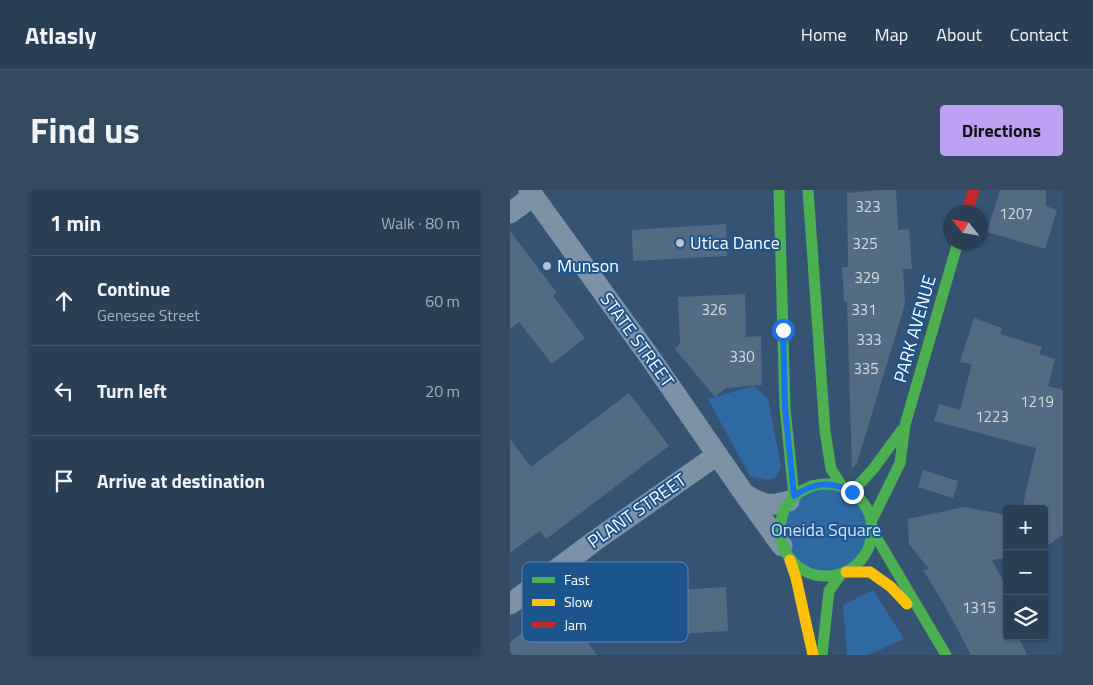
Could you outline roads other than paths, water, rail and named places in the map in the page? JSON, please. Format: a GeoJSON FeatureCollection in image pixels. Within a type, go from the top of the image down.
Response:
{"type":"FeatureCollection","features":[{"type":"Feature","properties":{"kind":"main road"},"geometry":{"type":"LineString","coordinates":[[780,190],[785,408],[791,498]]}},
{"type":"Feature","properties":{"kind":"main road"},"geometry":{"type":"LineString","coordinates":[[808,190],[825,432],[831,469],[847,489],[861,500],[868,510],[872,526],[946,655]]}},
{"type":"Feature","properties":{"kind":"main road"},"geometry":{"type":"LineString","coordinates":[[969,205],[974,190]]}},
{"type":"Feature","properties":{"kind":"main road","name":"PARK AVENUE"},"geometry":{"type":"LineString","coordinates":[[872,526],[900,463],[904,425],[956,250]]}},
{"type":"Feature","properties":{"kind":"main road","name":"PARK AVENUE"},"geometry":{"type":"LineString","coordinates":[[847,489],[874,468],[904,425]]}},
{"type":"Feature","properties":{"kind":"main road"},"geometry":{"type":"LineString","coordinates":[[813,655],[796,578],[779,531],[782,515],[791,498],[804,489],[816,484],[829,484],[847,489]]}},
{"type":"Feature","properties":{"kind":"main road"},"geometry":{"type":"LineString","coordinates":[[822,655],[829,591],[843,573],[857,564],[865,555],[870,543],[872,526]]}},
{"type":"Feature","properties":{"kind":"main road"},"geometry":{"type":"LineString","coordinates":[[786,553],[800,569],[813,575],[827,576],[843,573],[870,572],[891,587],[931,629]]}},
{"type":"Feature","properties":{"kind":"street","name":"STATE STREET"},"geometry":{"type":"LineString","coordinates":[[531,193],[649,356],[786,553]]}},
{"type":"Feature","properties":{"kind":"street"},"geometry":{"type":"LineString","coordinates":[[510,213],[531,193]]}},
{"type":"Feature","properties":{"kind":"street","name":"PLANT STREET"},"geometry":{"type":"LineString","coordinates":[[566,562],[717,455]]}},
{"type":"Feature","properties":{"kind":"street","name":"STATE STREET"},"geometry":{"type":"LineString","coordinates":[[743,492],[759,502],[774,506],[791,498]]}},
{"type":"Feature","properties":{"kind":"street","name":"PLANT STREET"},"geometry":{"type":"LineString","coordinates":[[510,604],[522,595]]}},
{"type":"Feature","properties":{"kind":"place","name":"Utica Dance"},"geometry":{"type":"Point","coordinates":[680,243]}},
{"type":"Feature","properties":{"kind":"place","name":"Munson"},"geometry":{"type":"Point","coordinates":[547,266]}},
{"type":"Feature","properties":{"kind":"park label","name":"Oneida Square"},"geometry":{"type":"Point","coordinates":[826,530]}}]}
